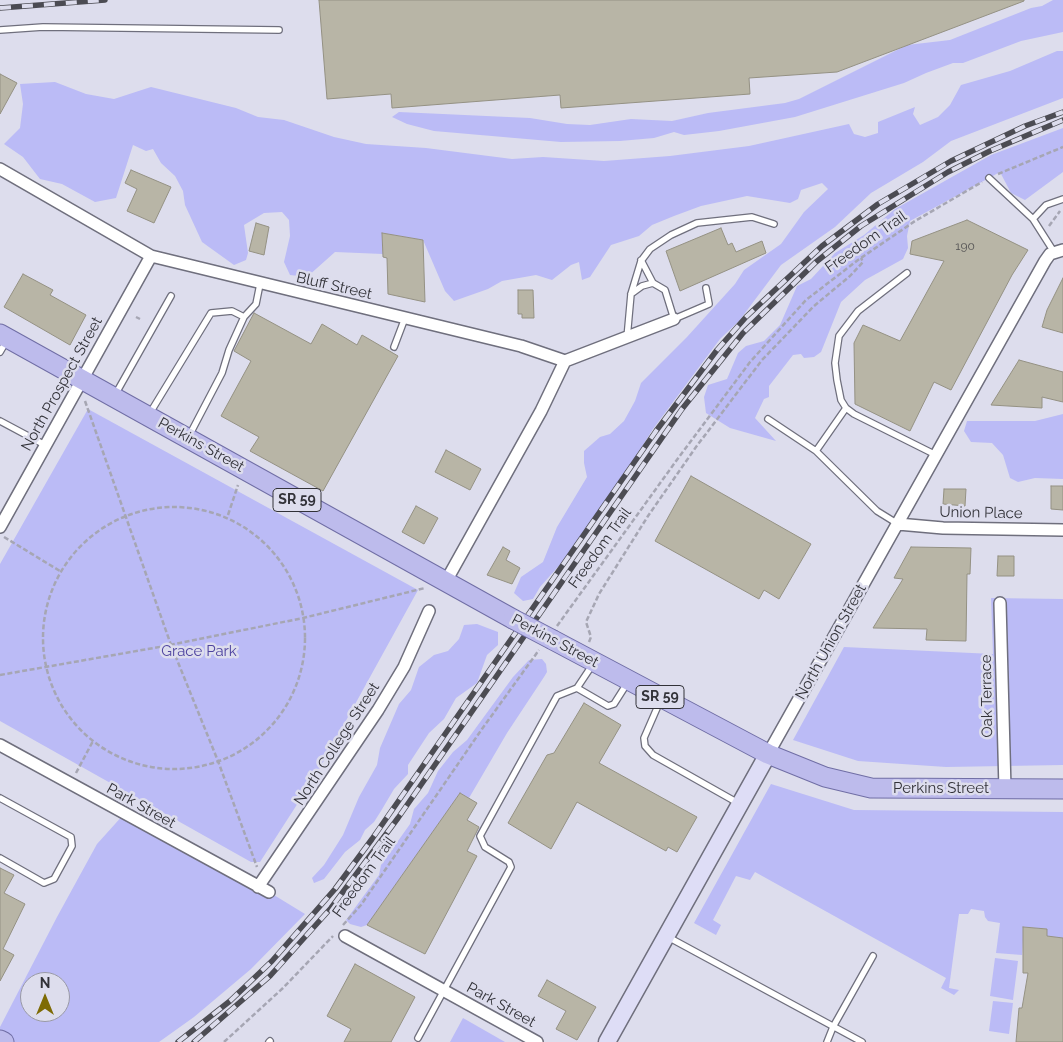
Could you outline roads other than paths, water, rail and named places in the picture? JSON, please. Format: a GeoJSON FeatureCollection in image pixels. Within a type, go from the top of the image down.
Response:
{"type":"FeatureCollection","features":[{"type":"Feature","properties":{"kind":"main road","name":"SR 59"},"geometry":{"type":"LineString","coordinates":[[2,341],[80,381]]}},
{"type":"Feature","properties":{"kind":"main road","name":"Perkins Street"},"geometry":{"type":"LineString","coordinates":[[80,381],[149,416],[549,640],[768,754],[825,777],[871,788],[1063,789]]}},
{"type":"Feature","properties":{"kind":"main road"},"geometry":{"type":"LineString","coordinates":[[0,1040],[4,1042]]}},
{"type":"Feature","properties":{"kind":"street","name":"Bluff Street"},"geometry":{"type":"LineString","coordinates":[[0,169],[151,256],[521,346],[565,361]]}},
{"type":"Feature","properties":{"kind":"street","name":"North Union Street"},"geometry":{"type":"LineString","coordinates":[[607,1042],[1045,261],[1058,251]]}},
{"type":"Feature","properties":{"kind":"street","name":"North Prospect Street"},"geometry":{"type":"LineString","coordinates":[[0,527],[151,256]]}},
{"type":"Feature","properties":{"kind":"street"},"geometry":{"type":"LineString","coordinates":[[445,583],[542,411],[565,361],[674,319]]}},
{"type":"Feature","properties":{"kind":"street","name":"Union Place"},"geometry":{"type":"LineString","coordinates":[[898,524],[943,528],[1063,530]]}},
{"type":"Feature","properties":{"kind":"street","name":"Oak Terrace"},"geometry":{"type":"LineString","coordinates":[[1000,602],[1005,789]]}},
{"type":"Feature","properties":{"kind":"street","name":"North College Street"},"geometry":{"type":"LineString","coordinates":[[260,883],[378,710],[404,667],[429,611]]}},
{"type":"Feature","properties":{"kind":"street","name":"Park Street"},"geometry":{"type":"LineString","coordinates":[[0,745],[70,784],[260,883],[268,892]]}},
{"type":"Feature","properties":{"kind":"street","name":"Park Street"},"geometry":{"type":"LineString","coordinates":[[340,933],[537,1042]]}},
{"type":"Feature","properties":{"kind":"lane"},"geometry":{"type":"LineString","coordinates":[[0,30],[42,27],[279,30]]}},
{"type":"Feature","properties":{"kind":"lane"},"geometry":{"type":"LineString","coordinates":[[989,178],[1033,219],[1058,251]]}},
{"type":"Feature","properties":{"kind":"lane"},"geometry":{"type":"LineString","coordinates":[[1033,219],[1046,205],[1063,199]]}},
{"type":"Feature","properties":{"kind":"lane"},"geometry":{"type":"LineString","coordinates":[[627,338],[631,294],[641,260],[650,249],[671,235],[697,223],[752,217],[774,224]]}},
{"type":"Feature","properties":{"kind":"lane"},"geometry":{"type":"LineString","coordinates":[[641,260],[653,283],[665,290],[674,319],[710,304],[706,288]]}},
{"type":"Feature","properties":{"kind":"lane"},"geometry":{"type":"LineString","coordinates":[[907,273],[858,311],[839,336],[835,363],[840,393],[846,408],[854,414],[936,454]]}},
{"type":"Feature","properties":{"kind":"lane"},"geometry":{"type":"LineString","coordinates":[[631,294],[642,286],[653,283]]}},
{"type":"Feature","properties":{"kind":"lane"},"geometry":{"type":"LineString","coordinates":[[188,438],[222,374],[229,350],[244,317],[256,304],[260,284]]}},
{"type":"Feature","properties":{"kind":"lane"},"geometry":{"type":"LineString","coordinates":[[114,397],[171,296]]}},
{"type":"Feature","properties":{"kind":"lane"},"geometry":{"type":"LineString","coordinates":[[149,416],[210,313],[232,311],[244,317]]}},
{"type":"Feature","properties":{"kind":"lane"},"geometry":{"type":"LineString","coordinates":[[394,347],[405,318]]}},
{"type":"Feature","properties":{"kind":"lane"},"geometry":{"type":"LineString","coordinates":[[816,451],[846,408]]}},
{"type":"Feature","properties":{"kind":"lane"},"geometry":{"type":"LineString","coordinates":[[768,419],[816,451],[877,511],[898,524]]}},
{"type":"Feature","properties":{"kind":"lane"},"geometry":{"type":"LineString","coordinates":[[0,421],[45,444]]}},
{"type":"Feature","properties":{"kind":"lane"},"geometry":{"type":"LineString","coordinates":[[418,1038],[511,866],[509,862],[485,847],[480,836],[558,696],[577,688],[588,659]]}},
{"type":"Feature","properties":{"kind":"lane"},"geometry":{"type":"LineString","coordinates":[[577,688],[608,706],[614,704],[628,680]]}},
{"type":"Feature","properties":{"kind":"lane"},"geometry":{"type":"LineString","coordinates":[[662,698],[644,738],[645,746],[653,755],[740,804]]}},
{"type":"Feature","properties":{"kind":"lane"},"geometry":{"type":"LineString","coordinates":[[0,798],[71,837],[72,846],[54,879],[44,883],[0,858]]}},
{"type":"Feature","properties":{"kind":"lane"},"geometry":{"type":"LineString","coordinates":[[666,936],[862,1042]]}},
{"type":"Feature","properties":{"kind":"lane"},"geometry":{"type":"LineString","coordinates":[[827,1042],[833,1027],[873,956]]}},
{"type":"Feature","properties":{"kind":"railway"},"geometry":{"type":"LineString","coordinates":[[0,8],[105,0]]}},
{"type":"Feature","properties":{"kind":"railway"},"geometry":{"type":"LineString","coordinates":[[178,1042],[230,1001],[272,961],[335,889],[372,839],[656,431],[717,350],[746,317],[822,246],[878,204],[951,161],[1025,126],[1063,112]]}},
{"type":"Feature","properties":{"kind":"railway"},"geometry":{"type":"LineString","coordinates":[[194,1042],[270,976],[331,908],[398,818],[682,409],[743,333],[816,262],[861,226],[948,172],[990,151],[1063,120]]}},
{"type":"Feature","properties":{"kind":"park label","name":"Grace Park"},"geometry":{"type":"Point","coordinates":[199,651]}}]}
